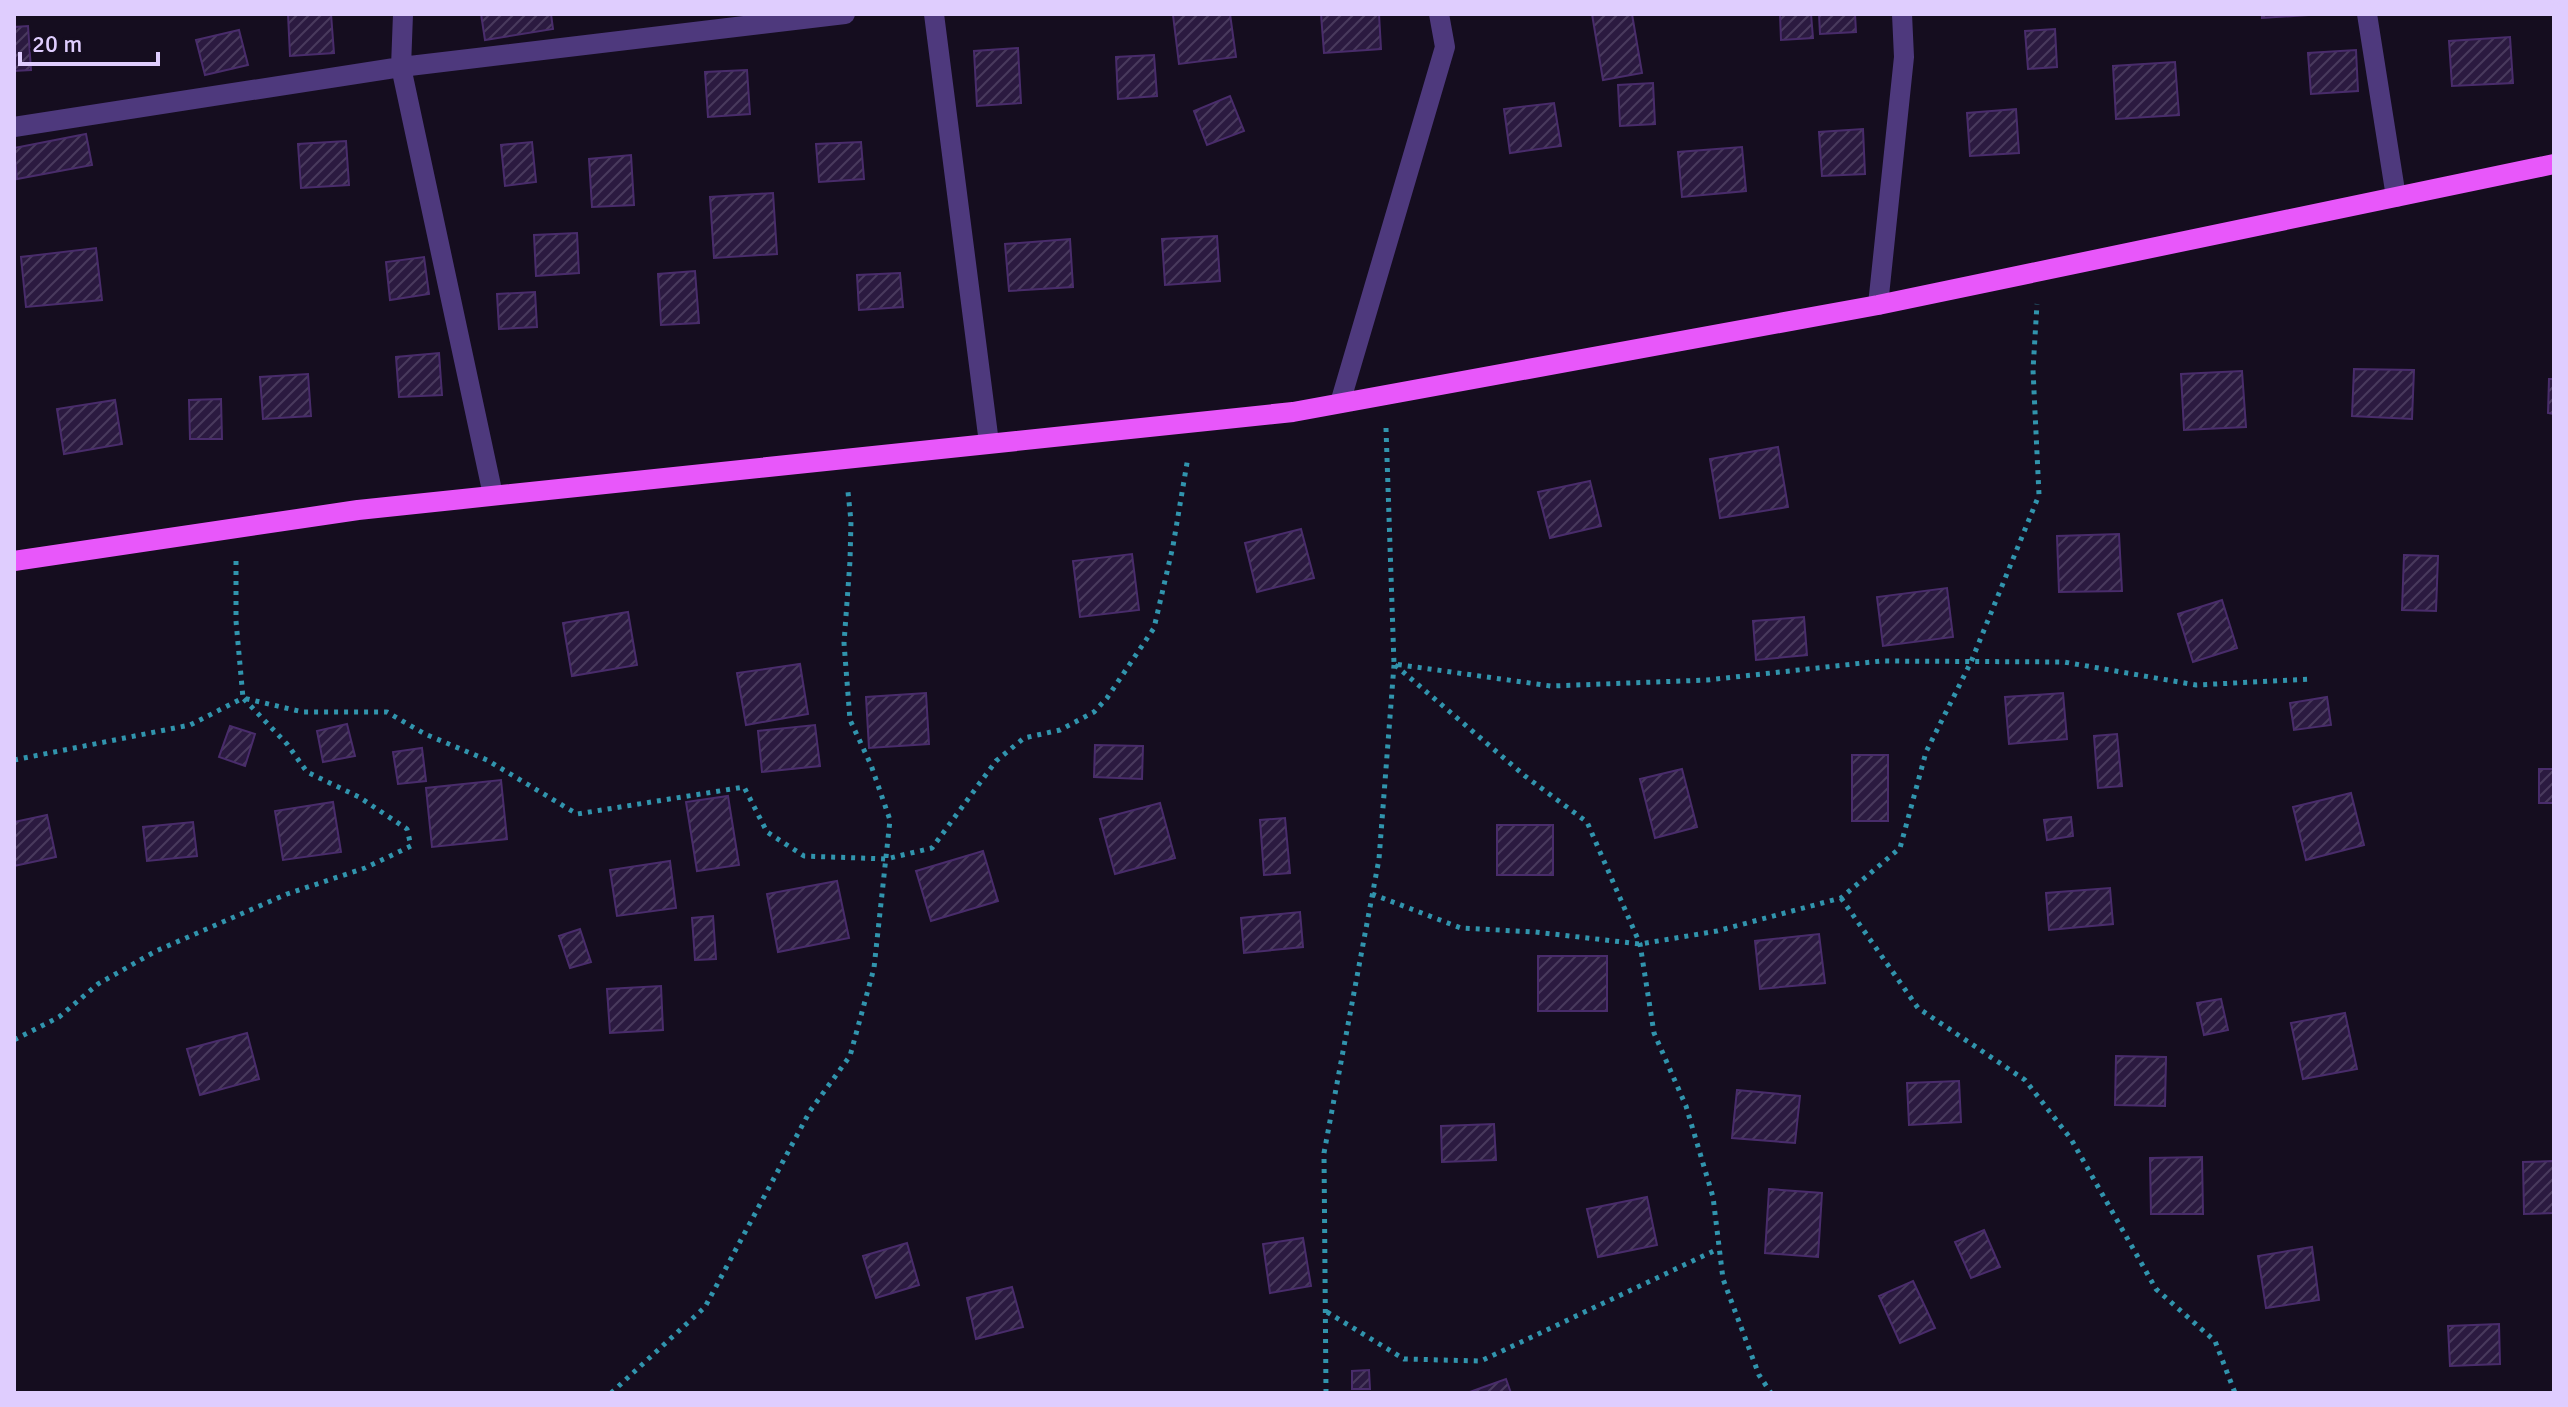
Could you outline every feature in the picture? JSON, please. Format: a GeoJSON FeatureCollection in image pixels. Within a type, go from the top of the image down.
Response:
{"type":"FeatureCollection","features":[{"type":"Feature","properties":{"kind":"main road"},"geometry":{"type":"LineString","coordinates":[[14,561],[358,510],[1293,412],[1878,305],[2554,164]]}},
{"type":"Feature","properties":{"kind":"street"},"geometry":{"type":"LineString","coordinates":[[403,14],[401,67],[493,495]]}},
{"type":"Feature","properties":{"kind":"street"},"geometry":{"type":"LineString","coordinates":[[14,127],[401,67],[845,14]]}},
{"type":"Feature","properties":{"kind":"street"},"geometry":{"type":"LineString","coordinates":[[934,14],[989,443]]}},
{"type":"Feature","properties":{"kind":"street"},"geometry":{"type":"LineString","coordinates":[[1340,403],[1445,47],[1439,14]]}},
{"type":"Feature","properties":{"kind":"street"},"geometry":{"type":"LineString","coordinates":[[1878,305],[1904,57],[1902,14]]}},
{"type":"Feature","properties":{"kind":"street"},"geometry":{"type":"LineString","coordinates":[[2367,14],[2396,197]]}},
{"type":"Feature","properties":{"kind":"path"},"geometry":{"type":"LineString","coordinates":[[1372,894],[1461,928],[1535,932],[1640,944],[1717,931],[1841,898],[1900,848],[1926,752],[1971,662],[2039,495],[2033,370],[2039,271]]}},
{"type":"Feature","properties":{"kind":"path"},"geometry":{"type":"LineString","coordinates":[[1326,1393],[1324,1153],[1379,859],[1394,664],[1384,395]]}},
{"type":"Feature","properties":{"kind":"path"},"geometry":{"type":"LineString","coordinates":[[14,760],[190,725],[243,698],[303,712],[387,712],[425,734],[487,760],[577,814],[744,787],[767,832],[804,856],[886,859],[932,848],[996,761],[1024,738],[1060,730],[1094,712],[1107,698],[1154,628],[1188,466],[1191,423]]}},
{"type":"Feature","properties":{"kind":"path"},"geometry":{"type":"LineString","coordinates":[[611,1393],[705,1307],[810,1111],[850,1056],[874,968],[890,820],[871,765],[850,720],[844,643],[851,521],[844,459]]}},
{"type":"Feature","properties":{"kind":"path"},"geometry":{"type":"LineString","coordinates":[[14,1040],[59,1017],[98,984],[156,951],[287,894],[365,868],[411,846],[407,829],[359,797],[307,772],[287,744],[243,698],[236,621],[235,528]]}},
{"type":"Feature","properties":{"kind":"path"},"geometry":{"type":"LineString","coordinates":[[1394,664],[1551,686],[1707,680],[1881,661],[2064,662],[2196,685],[2312,679]]}},
{"type":"Feature","properties":{"kind":"path"},"geometry":{"type":"LineString","coordinates":[[1394,664],[1525,776],[1587,822],[1640,944],[1654,1033],[1686,1106],[1713,1197],[1723,1279],[1759,1375],[1771,1393]]}},
{"type":"Feature","properties":{"kind":"path"},"geometry":{"type":"LineString","coordinates":[[1841,898],[1918,1008],[2025,1080],[2071,1139],[2156,1289],[2215,1341],[2235,1393]]}},
{"type":"Feature","properties":{"kind":"path"},"geometry":{"type":"LineString","coordinates":[[1326,1311],[1404,1359],[1481,1361],[1719,1249]]}},
{"type":"Feature","properties":{"kind":"building"},"geometry":{"type":"Polygon","coordinates":[[[288,14],[331,14],[334,53],[290,56],[288,14]]]}},
{"type":"Feature","properties":{"kind":"building"},"geometry":{"type":"Polygon","coordinates":[[[481,14],[551,14],[553,29],[485,40],[481,14]]]}},
{"type":"Feature","properties":{"kind":"building"},"geometry":{"type":"Polygon","coordinates":[[[1230,14],[1236,57],[1179,64],[1173,15],[1230,14]]]}},
{"type":"Feature","properties":{"kind":"building"},"geometry":{"type":"Polygon","coordinates":[[[1321,14],[1379,14],[1381,49],[1324,53],[1321,14]]]}},
{"type":"Feature","properties":{"kind":"building"},"geometry":{"type":"Polygon","coordinates":[[[1592,14],[1632,14],[1642,73],[1603,80],[1592,14]]]}},
{"type":"Feature","properties":{"kind":"building"},"geometry":{"type":"Polygon","coordinates":[[[1780,14],[1811,14],[1813,38],[1781,40],[1780,14]]]}},
{"type":"Feature","properties":{"kind":"building"},"geometry":{"type":"Polygon","coordinates":[[[1819,14],[1855,14],[1856,32],[1820,34],[1819,14]]]}},
{"type":"Feature","properties":{"kind":"building"},"geometry":{"type":"Polygon","coordinates":[[[2262,14],[2308,14],[2308,15],[2262,18],[2262,14]]]}},
{"type":"Feature","properties":{"kind":"building"},"geometry":{"type":"Polygon","coordinates":[[[28,26],[31,70],[14,71],[14,27],[28,26]]]}},
{"type":"Feature","properties":{"kind":"building"},"geometry":{"type":"Polygon","coordinates":[[[2055,29],[2057,67],[2028,69],[2025,31],[2055,29]]]}},
{"type":"Feature","properties":{"kind":"building"},"geometry":{"type":"Polygon","coordinates":[[[239,30],[248,65],[205,75],[196,40],[239,30]]]}},
{"type":"Feature","properties":{"kind":"building"},"geometry":{"type":"Polygon","coordinates":[[[2510,37],[2513,83],[2452,86],[2449,41],[2510,37]]]}},
{"type":"Feature","properties":{"kind":"building"},"geometry":{"type":"Polygon","coordinates":[[[1018,48],[1021,103],[977,106],[974,51],[1018,48]]]}},
{"type":"Feature","properties":{"kind":"building"},"geometry":{"type":"Polygon","coordinates":[[[2356,50],[2358,91],[2311,94],[2308,53],[2356,50]]]}},
{"type":"Feature","properties":{"kind":"building"},"geometry":{"type":"Polygon","coordinates":[[[1154,55],[1157,96],[1118,99],[1116,57],[1154,55]]]}},
{"type":"Feature","properties":{"kind":"building"},"geometry":{"type":"Polygon","coordinates":[[[2175,62],[2179,115],[2116,119],[2113,66],[2175,62]]]}},
{"type":"Feature","properties":{"kind":"building"},"geometry":{"type":"Polygon","coordinates":[[[747,70],[750,114],[708,117],[705,72],[747,70]]]}},
{"type":"Feature","properties":{"kind":"building"},"geometry":{"type":"Polygon","coordinates":[[[1653,83],[1655,124],[1620,126],[1618,85],[1653,83]]]}},
{"type":"Feature","properties":{"kind":"building"},"geometry":{"type":"Polygon","coordinates":[[[1230,96],[1244,131],[1207,145],[1194,111],[1230,96]]]}},
{"type":"Feature","properties":{"kind":"building"},"geometry":{"type":"Polygon","coordinates":[[[1554,103],[1561,146],[1510,153],[1504,109],[1554,103]]]}},
{"type":"Feature","properties":{"kind":"building"},"geometry":{"type":"Polygon","coordinates":[[[2016,109],[2019,153],[1970,156],[1967,113],[2016,109]]]}},
{"type":"Feature","properties":{"kind":"building"},"geometry":{"type":"Polygon","coordinates":[[[1863,129],[1865,174],[1822,176],[1819,132],[1863,129]]]}},
{"type":"Feature","properties":{"kind":"building"},"geometry":{"type":"Polygon","coordinates":[[[86,134],[92,165],[17,179],[14,148],[86,134]]]}},
{"type":"Feature","properties":{"kind":"building"},"geometry":{"type":"Polygon","coordinates":[[[346,141],[349,185],[301,188],[298,144],[346,141]]]}},
{"type":"Feature","properties":{"kind":"building"},"geometry":{"type":"Polygon","coordinates":[[[532,142],[536,182],[505,186],[501,145],[532,142]]]}},
{"type":"Feature","properties":{"kind":"building"},"geometry":{"type":"Polygon","coordinates":[[[861,142],[864,179],[819,182],[816,144],[861,142]]]}},
{"type":"Feature","properties":{"kind":"building"},"geometry":{"type":"Polygon","coordinates":[[[1742,147],[1746,191],[1682,197],[1678,152],[1742,147]]]}},
{"type":"Feature","properties":{"kind":"building"},"geometry":{"type":"Polygon","coordinates":[[[631,155],[634,205],[592,207],[589,159],[631,155]]]}},
{"type":"Feature","properties":{"kind":"building"},"geometry":{"type":"Polygon","coordinates":[[[773,193],[777,254],[714,258],[710,197],[773,193]]]}},
{"type":"Feature","properties":{"kind":"building"},"geometry":{"type":"Polygon","coordinates":[[[577,233],[579,273],[536,276],[534,235],[577,233]]]}},
{"type":"Feature","properties":{"kind":"building"},"geometry":{"type":"Polygon","coordinates":[[[1217,236],[1220,281],[1165,285],[1162,239],[1217,236]]]}},
{"type":"Feature","properties":{"kind":"building"},"geometry":{"type":"Polygon","coordinates":[[[1070,239],[1073,287],[1009,291],[1005,244],[1070,239]]]}},
{"type":"Feature","properties":{"kind":"building"},"geometry":{"type":"Polygon","coordinates":[[[96,248],[102,300],[26,307],[21,257],[96,248]]]}},
{"type":"Feature","properties":{"kind":"building"},"geometry":{"type":"Polygon","coordinates":[[[424,257],[429,294],[390,300],[386,262],[424,257]]]}},
{"type":"Feature","properties":{"kind":"building"},"geometry":{"type":"Polygon","coordinates":[[[695,271],[699,323],[661,325],[658,274],[695,271]]]}},
{"type":"Feature","properties":{"kind":"building"},"geometry":{"type":"Polygon","coordinates":[[[900,273],[903,307],[859,310],[857,275],[900,273]]]}},
{"type":"Feature","properties":{"kind":"building"},"geometry":{"type":"Polygon","coordinates":[[[535,292],[537,327],[499,329],[497,294],[535,292]]]}},
{"type":"Feature","properties":{"kind":"building"},"geometry":{"type":"Polygon","coordinates":[[[439,353],[442,395],[399,397],[396,357],[439,353]]]}},
{"type":"Feature","properties":{"kind":"building"},"geometry":{"type":"Polygon","coordinates":[[[2354,369],[2414,370],[2412,419],[2352,416],[2354,369]]]}},
{"type":"Feature","properties":{"kind":"building"},"geometry":{"type":"Polygon","coordinates":[[[2242,371],[2246,427],[2184,430],[2181,374],[2242,371]]]}},
{"type":"Feature","properties":{"kind":"building"},"geometry":{"type":"Polygon","coordinates":[[[308,374],[311,416],[263,419],[260,377],[308,374]]]}},
{"type":"Feature","properties":{"kind":"building"},"geometry":{"type":"Polygon","coordinates":[[[2549,379],[2554,379],[2554,414],[2548,413],[2549,379]]]}},
{"type":"Feature","properties":{"kind":"building"},"geometry":{"type":"Polygon","coordinates":[[[221,399],[222,439],[190,439],[189,400],[221,399]]]}},
{"type":"Feature","properties":{"kind":"building"},"geometry":{"type":"Polygon","coordinates":[[[115,400],[122,444],[64,454],[57,409],[115,400]]]}},
{"type":"Feature","properties":{"kind":"building"},"geometry":{"type":"Polygon","coordinates":[[[1778,447],[1788,507],[1720,518],[1710,459],[1778,447]]]}},
{"type":"Feature","properties":{"kind":"building"},"geometry":{"type":"Polygon","coordinates":[[[1590,481],[1601,526],[1550,538],[1538,492],[1590,481]]]}},
{"type":"Feature","properties":{"kind":"building"},"geometry":{"type":"Polygon","coordinates":[[[1301,529],[1314,578],[1257,592],[1245,543],[1301,529]]]}},
{"type":"Feature","properties":{"kind":"building"},"geometry":{"type":"Polygon","coordinates":[[[2119,534],[2122,591],[2059,592],[2057,536],[2119,534]]]}},
{"type":"Feature","properties":{"kind":"building"},"geometry":{"type":"Polygon","coordinates":[[[1132,554],[1139,610],[1080,617],[1073,561],[1132,554]]]}},
{"type":"Feature","properties":{"kind":"building"},"geometry":{"type":"Polygon","coordinates":[[[2404,555],[2438,556],[2436,611],[2402,610],[2404,555]]]}},
{"type":"Feature","properties":{"kind":"building"},"geometry":{"type":"Polygon","coordinates":[[[1947,588],[1953,637],[1883,646],[1877,597],[1947,588]]]}},
{"type":"Feature","properties":{"kind":"building"},"geometry":{"type":"Polygon","coordinates":[[[2222,600],[2237,648],[2193,662],[2178,614],[2222,600]]]}},
{"type":"Feature","properties":{"kind":"building"},"geometry":{"type":"Polygon","coordinates":[[[628,612],[637,665],[572,676],[563,623],[628,612]]]}},
{"type":"Feature","properties":{"kind":"building"},"geometry":{"type":"Polygon","coordinates":[[[1804,617],[1807,655],[1756,660],[1753,621],[1804,617]]]}},
{"type":"Feature","properties":{"kind":"building"},"geometry":{"type":"Polygon","coordinates":[[[800,664],[808,714],[746,725],[737,673],[800,664]]]}},
{"type":"Feature","properties":{"kind":"building"},"geometry":{"type":"Polygon","coordinates":[[[926,693],[929,744],[869,748],[866,697],[926,693]]]}},
{"type":"Feature","properties":{"kind":"building"},"geometry":{"type":"Polygon","coordinates":[[[2063,693],[2067,739],[2009,744],[2005,697],[2063,693]]]}},
{"type":"Feature","properties":{"kind":"building"},"geometry":{"type":"Polygon","coordinates":[[[2327,697],[2331,725],[2294,730],[2290,703],[2327,697]]]}},
{"type":"Feature","properties":{"kind":"building"},"geometry":{"type":"Polygon","coordinates":[[[347,724],[355,756],[323,762],[317,731],[347,724]]]}},
{"type":"Feature","properties":{"kind":"building"},"geometry":{"type":"Polygon","coordinates":[[[815,725],[820,766],[762,772],[758,731],[815,725]]]}},
{"type":"Feature","properties":{"kind":"building"},"geometry":{"type":"Polygon","coordinates":[[[230,726],[255,734],[245,766],[219,757],[230,726]]]}},
{"type":"Feature","properties":{"kind":"building"},"geometry":{"type":"Polygon","coordinates":[[[2117,734],[2122,786],[2098,788],[2094,736],[2117,734]]]}},
{"type":"Feature","properties":{"kind":"building"},"geometry":{"type":"Polygon","coordinates":[[[1095,745],[1143,746],[1142,779],[1094,777],[1095,745]]]}},
{"type":"Feature","properties":{"kind":"building"},"geometry":{"type":"Polygon","coordinates":[[[422,748],[426,781],[398,784],[393,752],[422,748]]]}},
{"type":"Feature","properties":{"kind":"building"},"geometry":{"type":"Polygon","coordinates":[[[1852,755],[1888,755],[1888,821],[1852,821],[1852,755]]]}},
{"type":"Feature","properties":{"kind":"building"},"geometry":{"type":"Polygon","coordinates":[[[1682,769],[1697,827],[1655,838],[1640,779],[1682,769]]]}},
{"type":"Feature","properties":{"kind":"building"},"geometry":{"type":"Polygon","coordinates":[[[2539,769],[2554,769],[2554,803],[2539,803],[2539,769]]]}},
{"type":"Feature","properties":{"kind":"building"},"geometry":{"type":"Polygon","coordinates":[[[501,780],[507,839],[432,847],[426,788],[501,780]]]}},
{"type":"Feature","properties":{"kind":"building"},"geometry":{"type":"Polygon","coordinates":[[[2351,793],[2364,845],[2306,860],[2293,807],[2351,793]]]}},
{"type":"Feature","properties":{"kind":"building"},"geometry":{"type":"Polygon","coordinates":[[[728,796],[739,865],[697,871],[686,802],[728,796]]]}},
{"type":"Feature","properties":{"kind":"building"},"geometry":{"type":"Polygon","coordinates":[[[333,802],[341,852],[283,860],[275,811],[333,802]]]}},
{"type":"Feature","properties":{"kind":"building"},"geometry":{"type":"Polygon","coordinates":[[[1160,803],[1175,858],[1115,874],[1100,819],[1160,803]]]}},
{"type":"Feature","properties":{"kind":"building"},"geometry":{"type":"Polygon","coordinates":[[[47,815],[56,857],[14,866],[14,822],[47,815]]]}},
{"type":"Feature","properties":{"kind":"building"},"geometry":{"type":"Polygon","coordinates":[[[2071,817],[2073,836],[2047,840],[2044,820],[2071,817]]]}},
{"type":"Feature","properties":{"kind":"building"},"geometry":{"type":"Polygon","coordinates":[[[1285,818],[1290,873],[1264,875],[1260,820],[1285,818]]]}},
{"type":"Feature","properties":{"kind":"building"},"geometry":{"type":"Polygon","coordinates":[[[193,822],[197,856],[147,861],[143,827],[193,822]]]}},
{"type":"Feature","properties":{"kind":"building"},"geometry":{"type":"Polygon","coordinates":[[[1497,825],[1553,825],[1553,875],[1497,875],[1497,825]]]}},
{"type":"Feature","properties":{"kind":"building"},"geometry":{"type":"Polygon","coordinates":[[[983,851],[998,901],[931,921],[916,871],[983,851]]]}},
{"type":"Feature","properties":{"kind":"building"},"geometry":{"type":"Polygon","coordinates":[[[670,861],[676,908],[617,916],[610,870],[670,861]]]}},
{"type":"Feature","properties":{"kind":"building"},"geometry":{"type":"Polygon","coordinates":[[[837,881],[849,938],[778,952],[767,894],[837,881]]]}},
{"type":"Feature","properties":{"kind":"building"},"geometry":{"type":"Polygon","coordinates":[[[2110,888],[2113,924],[2049,930],[2046,893],[2110,888]]]}},
{"type":"Feature","properties":{"kind":"building"},"geometry":{"type":"Polygon","coordinates":[[[1300,912],[1303,947],[1244,953],[1241,918],[1300,912]]]}},
{"type":"Feature","properties":{"kind":"building"},"geometry":{"type":"Polygon","coordinates":[[[713,916],[716,959],[695,960],[692,918],[713,916]]]}},
{"type":"Feature","properties":{"kind":"building"},"geometry":{"type":"Polygon","coordinates":[[[580,929],[591,962],[570,968],[559,936],[580,929]]]}},
{"type":"Feature","properties":{"kind":"building"},"geometry":{"type":"Polygon","coordinates":[[[1819,934],[1825,983],[1760,989],[1755,941],[1819,934]]]}},
{"type":"Feature","properties":{"kind":"building"},"geometry":{"type":"Polygon","coordinates":[[[1538,956],[1607,956],[1607,1011],[1538,1011],[1538,956]]]}},
{"type":"Feature","properties":{"kind":"building"},"geometry":{"type":"Polygon","coordinates":[[[661,986],[663,1030],[610,1033],[607,989],[661,986]]]}},
{"type":"Feature","properties":{"kind":"building"},"geometry":{"type":"Polygon","coordinates":[[[2221,999],[2228,1030],[2204,1035],[2197,1003],[2221,999]]]}},
{"type":"Feature","properties":{"kind":"building"},"geometry":{"type":"Polygon","coordinates":[[[2345,1013],[2357,1069],[2303,1079],[2291,1023],[2345,1013]]]}},
{"type":"Feature","properties":{"kind":"building"},"geometry":{"type":"Polygon","coordinates":[[[247,1033],[259,1079],[200,1095],[187,1049],[247,1033]]]}},
{"type":"Feature","properties":{"kind":"building"},"geometry":{"type":"Polygon","coordinates":[[[2116,1056],[2166,1057],[2165,1106],[2115,1105],[2116,1056]]]}},
{"type":"Feature","properties":{"kind":"building"},"geometry":{"type":"Polygon","coordinates":[[[1959,1081],[1961,1122],[1909,1125],[1907,1083],[1959,1081]]]}},
{"type":"Feature","properties":{"kind":"building"},"geometry":{"type":"Polygon","coordinates":[[[1737,1090],[1800,1096],[1795,1143],[1732,1138],[1737,1090]]]}},
{"type":"Feature","properties":{"kind":"building"},"geometry":{"type":"Polygon","coordinates":[[[1494,1124],[1496,1160],[1442,1162],[1441,1126],[1494,1124]]]}},
{"type":"Feature","properties":{"kind":"building"},"geometry":{"type":"Polygon","coordinates":[[[2202,1157],[2203,1214],[2151,1214],[2150,1158],[2202,1157]]]}},
{"type":"Feature","properties":{"kind":"building"},"geometry":{"type":"Polygon","coordinates":[[[2554,1161],[2554,1213],[2524,1214],[2523,1162],[2554,1161]]]}},
{"type":"Feature","properties":{"kind":"building"},"geometry":{"type":"Polygon","coordinates":[[[1769,1189],[1822,1193],[1818,1257],[1765,1253],[1769,1189]]]}},
{"type":"Feature","properties":{"kind":"building"},"geometry":{"type":"Polygon","coordinates":[[[1647,1197],[1657,1245],[1598,1257],[1587,1209],[1647,1197]]]}},
{"type":"Feature","properties":{"kind":"building"},"geometry":{"type":"Polygon","coordinates":[[[1984,1230],[2000,1267],[1971,1278],[1955,1242],[1984,1230]]]}},
{"type":"Feature","properties":{"kind":"building"},"geometry":{"type":"Polygon","coordinates":[[[1303,1238],[1311,1286],[1270,1293],[1263,1244],[1303,1238]]]}},
{"type":"Feature","properties":{"kind":"building"},"geometry":{"type":"Polygon","coordinates":[[[907,1243],[919,1285],[876,1298],[863,1256],[907,1243]]]}},
{"type":"Feature","properties":{"kind":"building"},"geometry":{"type":"Polygon","coordinates":[[[2312,1247],[2319,1300],[2266,1308],[2258,1256],[2312,1247]]]}},
{"type":"Feature","properties":{"kind":"building"},"geometry":{"type":"Polygon","coordinates":[[[1913,1281],[1935,1328],[1900,1343],[1879,1296],[1913,1281]]]}},
{"type":"Feature","properties":{"kind":"building"},"geometry":{"type":"Polygon","coordinates":[[[1012,1287],[1023,1327],[976,1339],[967,1298],[1012,1287]]]}},
{"type":"Feature","properties":{"kind":"building"},"geometry":{"type":"Polygon","coordinates":[[[2499,1324],[2500,1364],[2450,1366],[2448,1326],[2499,1324]]]}},
{"type":"Feature","properties":{"kind":"building"},"geometry":{"type":"Polygon","coordinates":[[[1369,1370],[1370,1389],[1352,1389],[1352,1371],[1369,1370]]]}},
{"type":"Feature","properties":{"kind":"building"},"geometry":{"type":"Polygon","coordinates":[[[1506,1379],[1511,1393],[1467,1393],[1506,1379]]]}}]}
